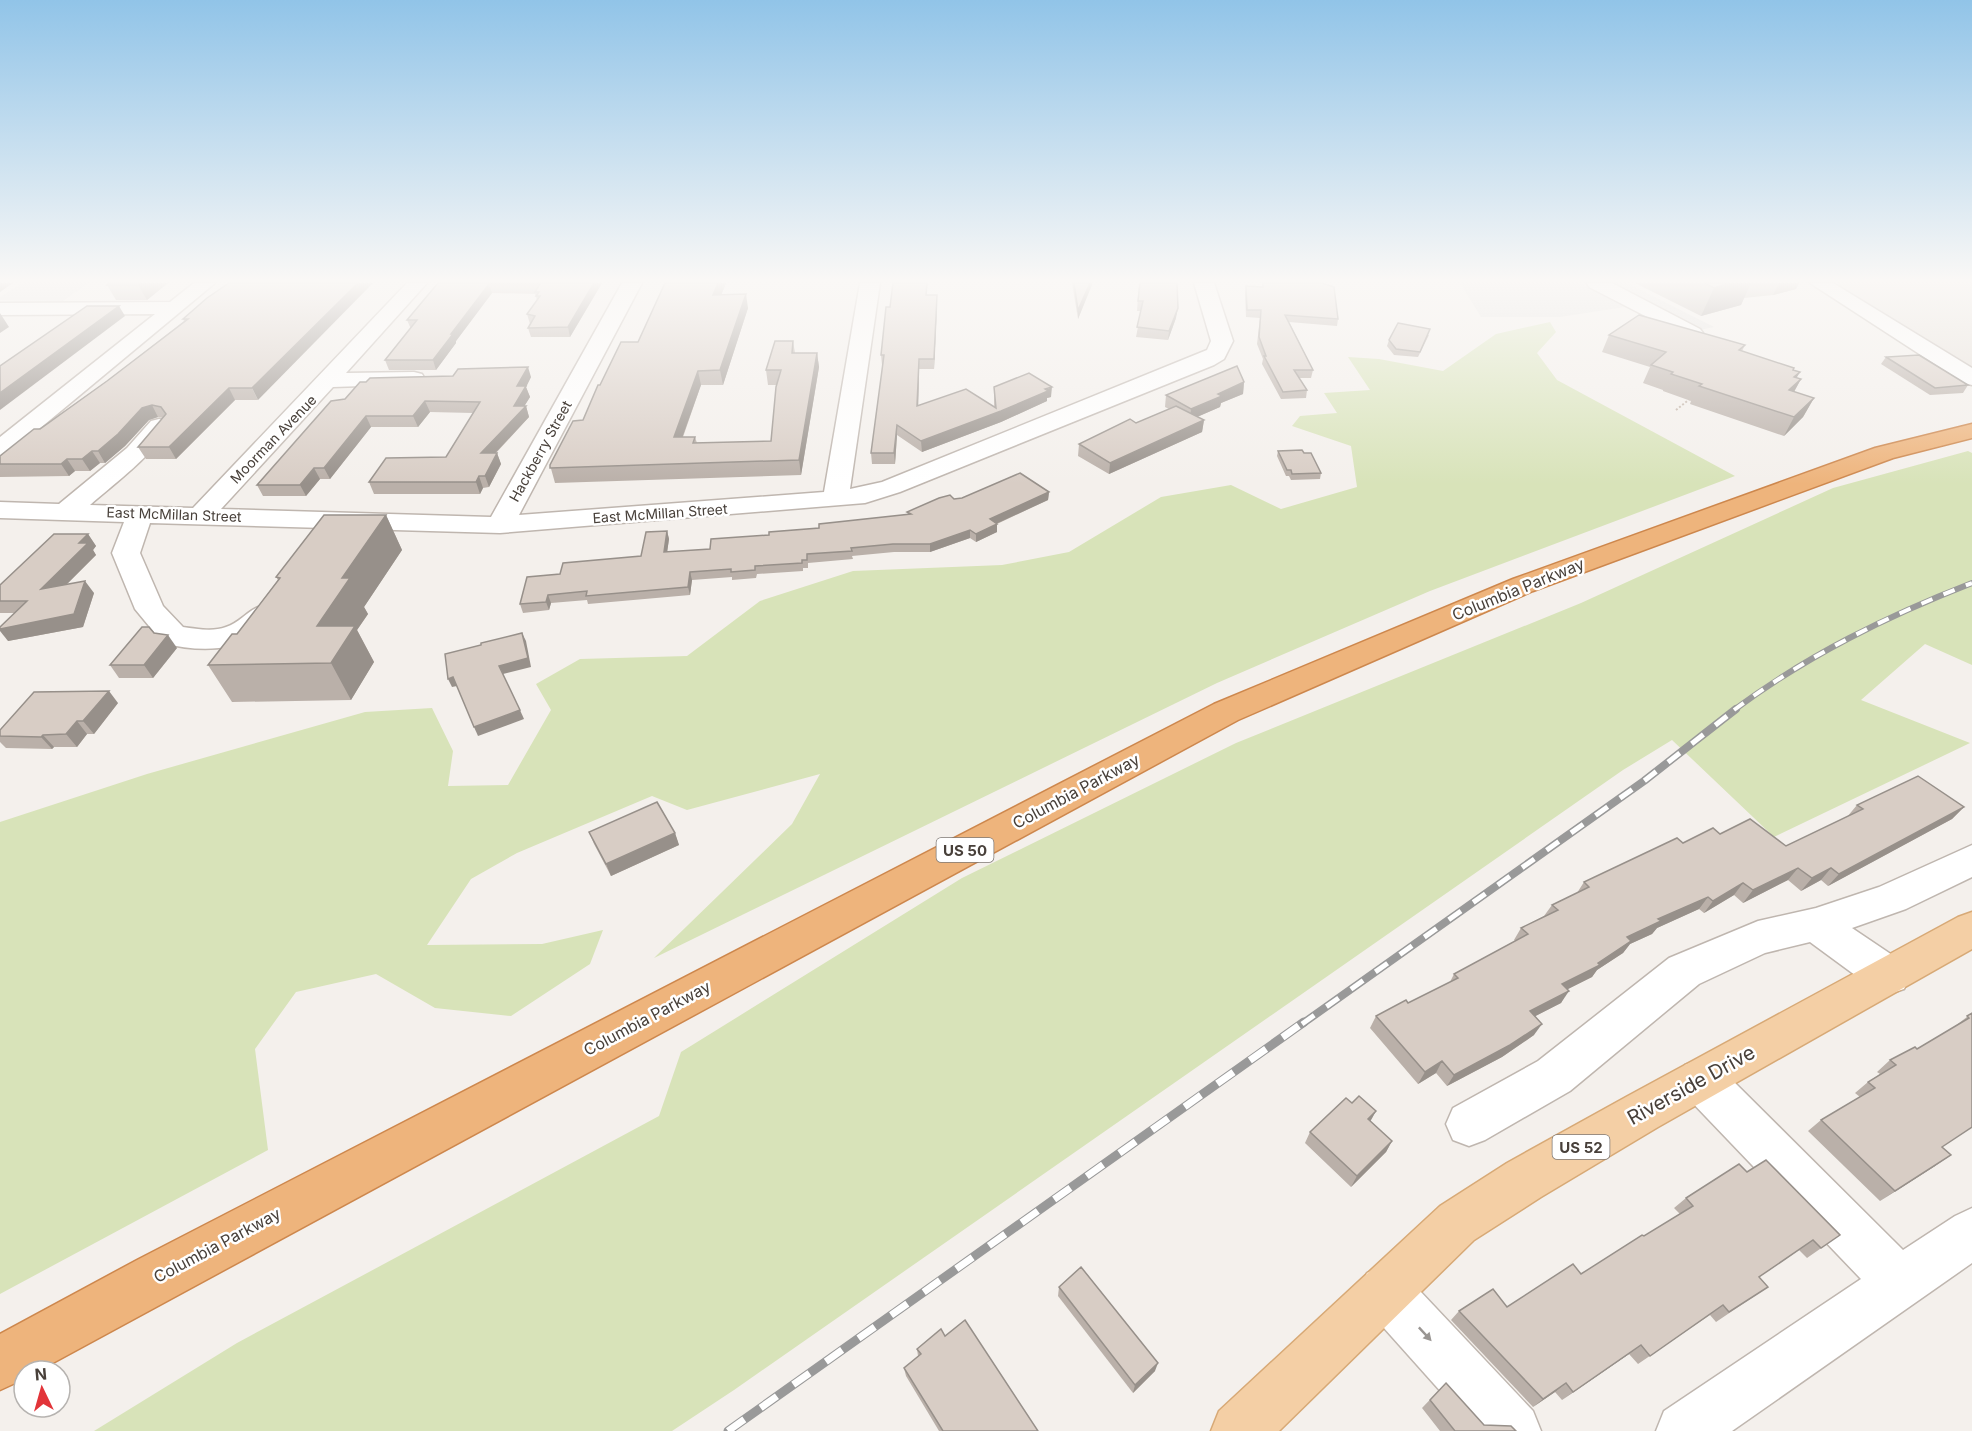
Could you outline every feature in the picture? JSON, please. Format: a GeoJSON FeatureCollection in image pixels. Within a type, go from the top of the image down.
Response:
{"type":"FeatureCollection","features":[{"type":"Feature","properties":{"kind":"highway","name":"Columbia Parkway"},"geometry":{"type":"LineString","coordinates":[[0,1363],[165,1273],[1226,712],[1523,585],[1884,453],[1972,430]]}},
{"type":"Feature","properties":{"kind":"main road","name":"Riverside Drive"},"geometry":{"type":"LineString","coordinates":[[1239,1431],[1456,1222],[1524,1180],[1972,929]]}},
{"type":"Feature","properties":{"kind":"street"},"geometry":{"type":"LineString","coordinates":[[0,449],[122,350]]}},
{"type":"Feature","properties":{"kind":"street","name":"Moorman Avenue"},"geometry":{"type":"LineString","coordinates":[[201,514],[357,350]]}},
{"type":"Feature","properties":{"kind":"street","name":"Hackberry Street"},"geometry":{"type":"LineString","coordinates":[[500,525],[596,350]]}},
{"type":"Feature","properties":{"kind":"street"},"geometry":{"type":"LineString","coordinates":[[836,499],[859,350]]}},
{"type":"Feature","properties":{"kind":"street","name":"East McMillan Street"},"geometry":{"type":"LineString","coordinates":[[0,510],[201,514],[500,525],[836,499],[865,495],[891,487],[1206,360],[1216,354],[1218,350]]}},
{"type":"Feature","properties":{"kind":"street"},"geometry":{"type":"LineString","coordinates":[[1927,350],[1972,378]]}},
{"type":"Feature","properties":{"kind":"street"},"geometry":{"type":"LineString","coordinates":[[329,380],[437,379]]}},
{"type":"Feature","properties":{"kind":"street"},"geometry":{"type":"LineString","coordinates":[[66,511],[136,453],[159,426]]}},
{"type":"Feature","properties":{"kind":"street"},"geometry":{"type":"LineString","coordinates":[[140,513],[126,553],[150,609],[174,636],[215,641],[242,634],[264,615],[279,596]]}},
{"type":"Feature","properties":{"kind":"street"},"geometry":{"type":"LineString","coordinates":[[321,550],[344,520]]}},
{"type":"Feature","properties":{"kind":"street"},"geometry":{"type":"LineString","coordinates":[[1468,1124],[1554,1076],[1684,971],[1758,938],[1816,924],[1892,898],[1972,860]]}},
{"type":"Feature","properties":{"kind":"street"},"geometry":{"type":"LineString","coordinates":[[1816,924],[1889,976]]}},
{"type":"Feature","properties":{"kind":"street"},"geometry":{"type":"LineString","coordinates":[[1709,1075],[1908,1276]]}},
{"type":"Feature","properties":{"kind":"street"},"geometry":{"type":"LineString","coordinates":[[1684,1431],[1972,1233]]}},
{"type":"Feature","properties":{"kind":"street"},"geometry":{"type":"LineString","coordinates":[[1385,1291],[1513,1431]]}},
{"type":"Feature","properties":{"kind":"path"},"geometry":{"type":"LineString","coordinates":[[1676,410],[1698,392]]}},
{"type":"Feature","properties":{"kind":"shaded area"},"geometry":{"type":"Polygon","coordinates":[[[1928,350],[1972,350],[1972,377],[1928,350]]]}},
{"type":"Feature","properties":{"kind":"green space"},"geometry":{"type":"Polygon","coordinates":[[[1473,350],[1540,350],[1537,353],[1557,380],[1735,476],[1430,591],[1217,683],[654,958],[792,824],[820,774],[687,810],[652,796],[517,853],[471,879],[427,945],[542,944],[603,930],[590,964],[511,1016],[435,1008],[376,974],[296,992],[255,1049],[268,1150],[0,1294],[0,822],[147,774],[365,712],[432,708],[453,751],[448,786],[508,785],[551,710],[536,684],[580,659],[687,656],[760,601],[853,571],[1002,565],[1069,552],[1161,497],[1231,485],[1281,509],[1357,487],[1351,446],[1292,426],[1300,416],[1337,413],[1324,393],[1370,390],[1348,357],[1379,359],[1443,371],[1473,350]]]}},
{"type":"Feature","properties":{"kind":"green space"},"geometry":{"type":"Polygon","coordinates":[[[1968,451],[1972,453],[1972,665],[1925,644],[1861,700],[1970,743],[1774,837],[1672,740],[1623,770],[672,1431],[94,1431],[237,1343],[659,1116],[681,1052],[962,878],[1236,743],[1581,603],[1833,488],[1968,451]]]}},
{"type":"Feature","properties":{"kind":"building"},"geometry":{"type":"Polygon","coordinates":[[[24,350],[59,350],[0,393],[0,366],[24,350]]]}},
{"type":"Feature","properties":{"kind":"building"},"geometry":{"type":"Polygon","coordinates":[[[148,350],[291,350],[252,388],[229,388],[169,447],[138,447],[166,414],[161,407],[152,405],[142,408],[118,434],[98,451],[92,451],[82,459],[67,459],[61,464],[0,464],[0,456],[34,429],[40,429],[148,350]]]}},
{"type":"Feature","properties":{"kind":"building"},"geometry":{"type":"Polygon","coordinates":[[[393,350],[441,350],[433,360],[385,360],[393,350]]]}},
{"type":"Feature","properties":{"kind":"building"},"geometry":{"type":"Polygon","coordinates":[[[617,350],[727,350],[720,370],[698,371],[674,437],[695,437],[693,443],[771,441],[776,387],[781,370],[766,370],[772,350],[817,353],[799,460],[550,468],[573,421],[583,420],[617,350]]]}},
{"type":"Feature","properties":{"kind":"building"},"geometry":{"type":"Polygon","coordinates":[[[882,350],[934,350],[934,359],[919,359],[917,406],[966,389],[996,408],[994,387],[1029,373],[1052,387],[1045,389],[1048,391],[1001,411],[921,441],[897,425],[894,453],[871,453],[884,355],[881,355],[882,350]]]}},
{"type":"Feature","properties":{"kind":"building"},"geometry":{"type":"Polygon","coordinates":[[[1264,350],[1303,350],[1313,370],[1294,370],[1307,390],[1283,392],[1264,356],[1266,356],[1264,350]]]}},
{"type":"Feature","properties":{"kind":"building"},"geometry":{"type":"Polygon","coordinates":[[[1659,350],[1739,350],[1794,368],[1793,370],[1800,372],[1794,377],[1801,379],[1789,390],[1814,398],[1794,417],[1699,386],[1702,384],[1651,365],[1666,352],[1659,350]]]}},
{"type":"Feature","properties":{"kind":"building"},"geometry":{"type":"Polygon","coordinates":[[[1919,355],[1968,385],[1935,388],[1886,357],[1919,355]]]}},
{"type":"Feature","properties":{"kind":"building"},"geometry":{"type":"Polygon","coordinates":[[[1237,366],[1244,382],[1218,394],[1222,396],[1191,409],[1166,395],[1237,366]]]}},
{"type":"Feature","properties":{"kind":"building"},"geometry":{"type":"Polygon","coordinates":[[[528,367],[517,386],[526,386],[514,406],[526,406],[481,453],[497,453],[485,476],[479,476],[476,482],[369,482],[386,458],[446,457],[480,402],[425,401],[413,416],[366,416],[324,468],[314,468],[300,485],[257,485],[331,401],[345,399],[360,382],[366,382],[370,378],[453,376],[458,369],[528,367]]]}},
{"type":"Feature","properties":{"kind":"building"},"geometry":{"type":"Polygon","coordinates":[[[1176,406],[1204,420],[1110,463],[1079,444],[1130,419],[1136,423],[1176,406]]]}},
{"type":"Feature","properties":{"kind":"building"},"geometry":{"type":"Polygon","coordinates":[[[1302,450],[1304,453],[1311,453],[1321,473],[1292,474],[1291,470],[1287,470],[1278,451],[1302,450]]]}},
{"type":"Feature","properties":{"kind":"building"},"geometry":{"type":"Polygon","coordinates":[[[1020,473],[1049,492],[990,519],[997,524],[976,534],[970,530],[930,544],[893,544],[851,548],[852,551],[807,554],[807,560],[802,560],[802,563],[755,566],[755,570],[690,572],[688,587],[586,596],[587,591],[548,595],[546,602],[520,604],[527,577],[560,574],[563,563],[641,556],[646,532],[667,531],[664,552],[710,549],[711,539],[769,535],[769,532],[819,528],[819,524],[911,514],[907,512],[939,498],[950,495],[954,499],[962,498],[1020,473]]]}},
{"type":"Feature","properties":{"kind":"building"},"geometry":{"type":"Polygon","coordinates":[[[324,515],[386,515],[342,578],[350,578],[317,626],[355,626],[331,663],[208,665],[232,634],[237,634],[280,578],[276,577],[324,515]]]}},
{"type":"Feature","properties":{"kind":"building"},"geometry":{"type":"Polygon","coordinates":[[[54,534],[88,534],[79,543],[88,543],[41,589],[85,581],[74,614],[0,629],[27,601],[0,601],[0,585],[54,534]]]}},
{"type":"Feature","properties":{"kind":"building"},"geometry":{"type":"Polygon","coordinates":[[[142,627],[149,627],[154,633],[168,635],[144,665],[110,665],[142,627]]]}},
{"type":"Feature","properties":{"kind":"building"},"geometry":{"type":"Polygon","coordinates":[[[522,633],[528,658],[499,666],[520,710],[474,727],[453,677],[448,679],[445,654],[522,633]]]}},
{"type":"Feature","properties":{"kind":"building"},"geometry":{"type":"Polygon","coordinates":[[[109,691],[83,721],[77,721],[66,734],[41,737],[0,736],[0,730],[34,692],[109,691]]]}},
{"type":"Feature","properties":{"kind":"building"},"geometry":{"type":"Polygon","coordinates":[[[1918,776],[1964,807],[1839,874],[1831,868],[1812,878],[1798,868],[1753,890],[1743,883],[1713,901],[1708,897],[1658,919],[1661,921],[1627,937],[1631,941],[1598,963],[1600,965],[1562,984],[1569,991],[1530,1011],[1542,1024],[1510,1045],[1454,1075],[1442,1061],[1425,1072],[1376,1016],[1406,1000],[1408,1003],[1458,978],[1454,974],[1528,934],[1521,928],[1558,910],[1552,905],[1589,887],[1584,882],[1677,838],[1683,843],[1713,828],[1720,834],[1750,819],[1786,846],[1863,809],[1857,805],[1918,776]]]}},
{"type":"Feature","properties":{"kind":"building"},"geometry":{"type":"Polygon","coordinates":[[[657,802],[675,833],[606,864],[589,832],[657,802]]]}},
{"type":"Feature","properties":{"kind":"building"},"geometry":{"type":"Polygon","coordinates":[[[1972,1013],[1972,1127],[1942,1147],[1951,1155],[1895,1191],[1821,1120],[1875,1088],[1868,1082],[1896,1065],[1890,1060],[1915,1047],[1917,1049],[1969,1018],[1967,1016],[1972,1013]]]}},
{"type":"Feature","properties":{"kind":"building"},"geometry":{"type":"Polygon","coordinates":[[[1359,1096],[1376,1111],[1368,1119],[1392,1141],[1357,1176],[1310,1132],[1346,1098],[1352,1103],[1359,1096]]]}},
{"type":"Feature","properties":{"kind":"building"},"geometry":{"type":"Polygon","coordinates":[[[1766,1160],[1840,1235],[1821,1248],[1813,1240],[1759,1277],[1768,1287],[1729,1312],[1723,1305],[1650,1356],[1641,1345],[1573,1392],[1566,1383],[1543,1399],[1459,1311],[1493,1289],[1507,1307],[1573,1264],[1581,1274],[1693,1206],[1686,1198],[1739,1164],[1747,1172],[1766,1160]]]}},
{"type":"Feature","properties":{"kind":"building"},"geometry":{"type":"Polygon","coordinates":[[[1081,1267],[1158,1363],[1135,1385],[1059,1287],[1081,1267]]]}},
{"type":"Feature","properties":{"kind":"building"},"geometry":{"type":"Polygon","coordinates":[[[965,1320],[1038,1431],[943,1431],[904,1368],[921,1354],[917,1349],[941,1329],[945,1336],[965,1320]]]}},
{"type":"Feature","properties":{"kind":"building"},"geometry":{"type":"Polygon","coordinates":[[[1446,1383],[1484,1425],[1511,1426],[1516,1431],[1455,1431],[1430,1400],[1446,1383]]]}},
{"type":"Feature","properties":{"kind":"railway"},"geometry":{"type":"LineString","coordinates":[[1734,710],[1819,654],[1909,609],[1972,583]]}},
{"type":"Feature","properties":{"kind":"railway"},"geometry":{"type":"LineString","coordinates":[[1302,1024],[1644,781],[1736,709]]}},
{"type":"Feature","properties":{"kind":"railway"},"geometry":{"type":"LineString","coordinates":[[728,1431],[1304,1022]]}}]}
